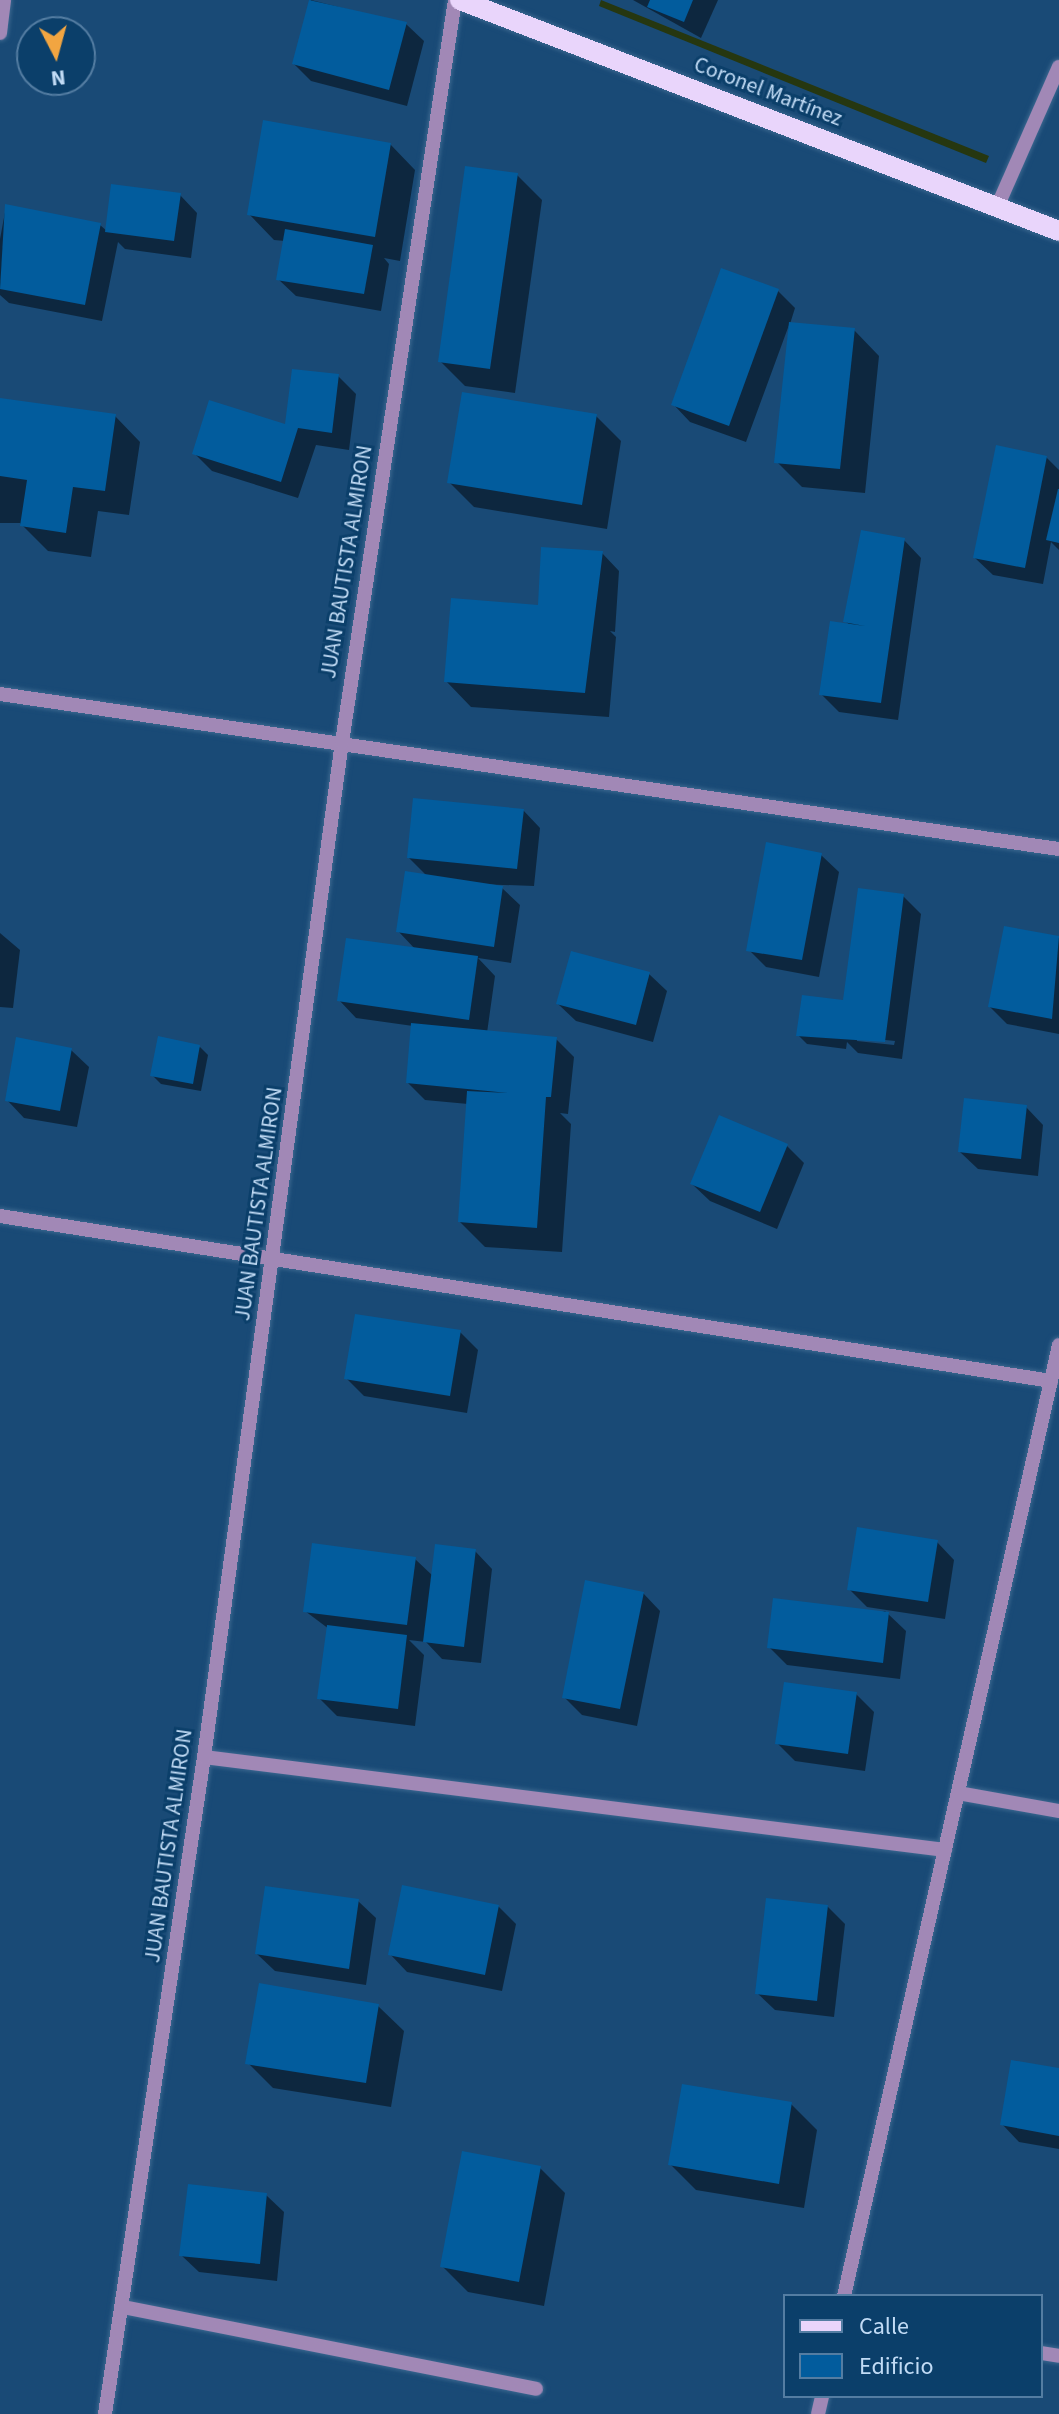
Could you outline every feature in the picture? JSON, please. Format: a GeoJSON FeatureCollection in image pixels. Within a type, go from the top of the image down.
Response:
{"type":"FeatureCollection","features":[{"type":"Feature","properties":{"kind":"main road","name":"Coronel Martínez"},"geometry":{"type":"LineString","coordinates":[[457,0],[494,6],[1059,231]]}},
{"type":"Feature","properties":{"kind":"street"},"geometry":{"type":"LineString","coordinates":[[0,33],[4,0]]}},
{"type":"Feature","properties":{"kind":"street","name":"JUAN BAUTISTA ALMIRON"},"geometry":{"type":"LineString","coordinates":[[105,2414],[204,1757],[274,1261],[342,742],[457,0]]}},
{"type":"Feature","properties":{"kind":"street"},"geometry":{"type":"LineString","coordinates":[[998,205],[1059,67]]}},
{"type":"Feature","properties":{"kind":"street"},"geometry":{"type":"LineString","coordinates":[[0,694],[1059,849]]}},
{"type":"Feature","properties":{"kind":"street"},"geometry":{"type":"LineString","coordinates":[[0,1216],[1051,1381]]}},
{"type":"Feature","properties":{"kind":"street"},"geometry":{"type":"LineString","coordinates":[[844,2294],[1059,1345]]}},
{"type":"Feature","properties":{"kind":"street"},"geometry":{"type":"LineString","coordinates":[[204,1757],[945,1850]]}},
{"type":"Feature","properties":{"kind":"street"},"geometry":{"type":"LineString","coordinates":[[958,1793],[1059,1811]]}},
{"type":"Feature","properties":{"kind":"street"},"geometry":{"type":"LineString","coordinates":[[123,2307],[536,2389]]}},
{"type":"Feature","properties":{"kind":"shaded area"},"geometry":{"type":"Polygon","coordinates":[[[601,0],[989,156],[986,163],[599,6],[601,0]]]}},
{"type":"Feature","properties":{"kind":"building"},"geometry":{"type":"Polygon","coordinates":[[[309,0],[407,22],[389,90],[292,64],[309,0]]]}},
{"type":"Feature","properties":{"kind":"building"},"geometry":{"type":"Polygon","coordinates":[[[650,0],[693,0],[684,22],[647,7],[650,0]]]}},
{"type":"Feature","properties":{"kind":"building"},"geometry":{"type":"Polygon","coordinates":[[[263,120],[391,143],[375,237],[247,215],[263,120]]]}},
{"type":"Feature","properties":{"kind":"building"},"geometry":{"type":"Polygon","coordinates":[[[465,166],[518,173],[490,369],[438,362],[465,166]]]}},
{"type":"Feature","properties":{"kind":"building"},"geometry":{"type":"Polygon","coordinates":[[[111,184],[181,193],[174,241],[105,232],[111,184]]]}},
{"type":"Feature","properties":{"kind":"building"},"geometry":{"type":"Polygon","coordinates":[[[5,204],[101,223],[85,305],[0,289],[5,204]]]}},
{"type":"Feature","properties":{"kind":"building"},"geometry":{"type":"Polygon","coordinates":[[[285,229],[373,245],[364,294],[276,280],[285,229]]]}},
{"type":"Feature","properties":{"kind":"building"},"geometry":{"type":"Polygon","coordinates":[[[721,268],[779,289],[729,426],[671,405],[721,268]]]}},
{"type":"Feature","properties":{"kind":"building"},"geometry":{"type":"Polygon","coordinates":[[[789,322],[855,328],[840,469],[774,463],[789,322]]]}},
{"type":"Feature","properties":{"kind":"building"},"geometry":{"type":"Polygon","coordinates":[[[292,369],[339,374],[332,433],[298,428],[281,482],[192,454],[209,400],[285,424],[292,369]]]}},
{"type":"Feature","properties":{"kind":"building"},"geometry":{"type":"Polygon","coordinates":[[[462,392],[597,414],[582,505],[447,483],[462,392]]]}},
{"type":"Feature","properties":{"kind":"building"},"geometry":{"type":"Polygon","coordinates":[[[0,398],[116,414],[105,491],[73,487],[66,533],[20,526],[27,480],[0,476],[0,398]]]}},
{"type":"Feature","properties":{"kind":"building"},"geometry":{"type":"Polygon","coordinates":[[[996,445],[1047,456],[1025,568],[973,558],[996,445]]]}},
{"type":"Feature","properties":{"kind":"building"},"geometry":{"type":"Polygon","coordinates":[[[1059,489],[1059,543],[1046,540],[1059,489]]]}},
{"type":"Feature","properties":{"kind":"building"},"geometry":{"type":"Polygon","coordinates":[[[861,530],[905,538],[881,703],[819,695],[830,621],[865,626],[843,622],[861,530]]]}},
{"type":"Feature","properties":{"kind":"building"},"geometry":{"type":"Polygon","coordinates":[[[541,547],[603,551],[585,693],[444,682],[451,598],[538,605],[541,547]]]}},
{"type":"Feature","properties":{"kind":"building"},"geometry":{"type":"Polygon","coordinates":[[[413,798],[524,809],[517,869],[407,858],[413,798]]]}},
{"type":"Feature","properties":{"kind":"building"},"geometry":{"type":"Polygon","coordinates":[[[766,842],[822,853],[802,960],[746,951],[766,842]]]}},
{"type":"Feature","properties":{"kind":"building"},"geometry":{"type":"Polygon","coordinates":[[[405,871],[503,886],[494,947],[396,932],[405,871]]]}},
{"type":"Feature","properties":{"kind":"building"},"geometry":{"type":"Polygon","coordinates":[[[858,888],[904,894],[885,1042],[796,1036],[802,995],[843,1000],[858,888]]]}},
{"type":"Feature","properties":{"kind":"building"},"geometry":{"type":"Polygon","coordinates":[[[1004,926],[1059,936],[1052,1019],[988,1007],[1004,926]]]}},
{"type":"Feature","properties":{"kind":"building"},"geometry":{"type":"Polygon","coordinates":[[[346,938],[478,956],[469,1020],[337,1001],[346,938]]]}},
{"type":"Feature","properties":{"kind":"building"},"geometry":{"type":"Polygon","coordinates":[[[571,951],[650,972],[636,1025],[556,1004],[571,951]]]}},
{"type":"Feature","properties":{"kind":"building"},"geometry":{"type":"Polygon","coordinates":[[[411,1023],[557,1037],[551,1097],[546,1097],[537,1228],[458,1222],[467,1091],[508,1093],[406,1083],[411,1023]]]}},
{"type":"Feature","properties":{"kind":"building"},"geometry":{"type":"Polygon","coordinates":[[[158,1036],[200,1045],[193,1084],[150,1076],[158,1036]]]}},
{"type":"Feature","properties":{"kind":"building"},"geometry":{"type":"Polygon","coordinates":[[[16,1037],[72,1048],[60,1111],[5,1101],[16,1037]]]}},
{"type":"Feature","properties":{"kind":"building"},"geometry":{"type":"Polygon","coordinates":[[[964,1098],[1027,1105],[1021,1159],[958,1152],[964,1098]]]}},
{"type":"Feature","properties":{"kind":"building"},"geometry":{"type":"Polygon","coordinates":[[[719,1115],[788,1144],[760,1212],[690,1184],[719,1115]]]}},
{"type":"Feature","properties":{"kind":"building"},"geometry":{"type":"Polygon","coordinates":[[[355,1314],[461,1330],[450,1396],[344,1379],[355,1314]]]}},
{"type":"Feature","properties":{"kind":"building"},"geometry":{"type":"Polygon","coordinates":[[[857,1527],[938,1540],[928,1602],[847,1590],[857,1527]]]}},
{"type":"Feature","properties":{"kind":"building"},"geometry":{"type":"Polygon","coordinates":[[[312,1543],[416,1557],[407,1625],[303,1612],[312,1543]]]}},
{"type":"Feature","properties":{"kind":"building"},"geometry":{"type":"Polygon","coordinates":[[[435,1544],[476,1549],[464,1647],[423,1642],[435,1544]]]}},
{"type":"Feature","properties":{"kind":"building"},"geometry":{"type":"Polygon","coordinates":[[[585,1580],[644,1592],[620,1709],[562,1698],[585,1580]]]}},
{"type":"Feature","properties":{"kind":"building"},"geometry":{"type":"Polygon","coordinates":[[[773,1598],[889,1612],[883,1663],[767,1648],[773,1598]]]}},
{"type":"Feature","properties":{"kind":"building"},"geometry":{"type":"Polygon","coordinates":[[[327,1625],[407,1635],[398,1709],[317,1699],[327,1625]]]}},
{"type":"Feature","properties":{"kind":"building"},"geometry":{"type":"Polygon","coordinates":[[[784,1682],[857,1692],[848,1754],[775,1744],[784,1682]]]}},
{"type":"Feature","properties":{"kind":"building"},"geometry":{"type":"Polygon","coordinates":[[[402,1885],[499,1905],[485,1975],[388,1955],[402,1885]]]}},
{"type":"Feature","properties":{"kind":"building"},"geometry":{"type":"Polygon","coordinates":[[[265,1886],[359,1899],[349,1969],[255,1954],[265,1886]]]}},
{"type":"Feature","properties":{"kind":"building"},"geometry":{"type":"Polygon","coordinates":[[[766,1898],[828,1905],[817,2001],[755,1994],[766,1898]]]}},
{"type":"Feature","properties":{"kind":"building"},"geometry":{"type":"Polygon","coordinates":[[[259,1983],[379,2004],[366,2083],[245,2064],[259,1983]]]}},
{"type":"Feature","properties":{"kind":"building"},"geometry":{"type":"Polygon","coordinates":[[[1011,2060],[1059,2068],[1059,2136],[1000,2125],[1011,2060]]]}},
{"type":"Feature","properties":{"kind":"building"},"geometry":{"type":"Polygon","coordinates":[[[682,2084],[792,2102],[779,2184],[668,2165],[682,2084]]]}},
{"type":"Feature","properties":{"kind":"building"},"geometry":{"type":"Polygon","coordinates":[[[462,2151],[541,2166],[519,2282],[440,2267],[462,2151]]]}},
{"type":"Feature","properties":{"kind":"building"},"geometry":{"type":"Polygon","coordinates":[[[188,2184],[267,2193],[260,2264],[179,2256],[188,2184]]]}}]}
